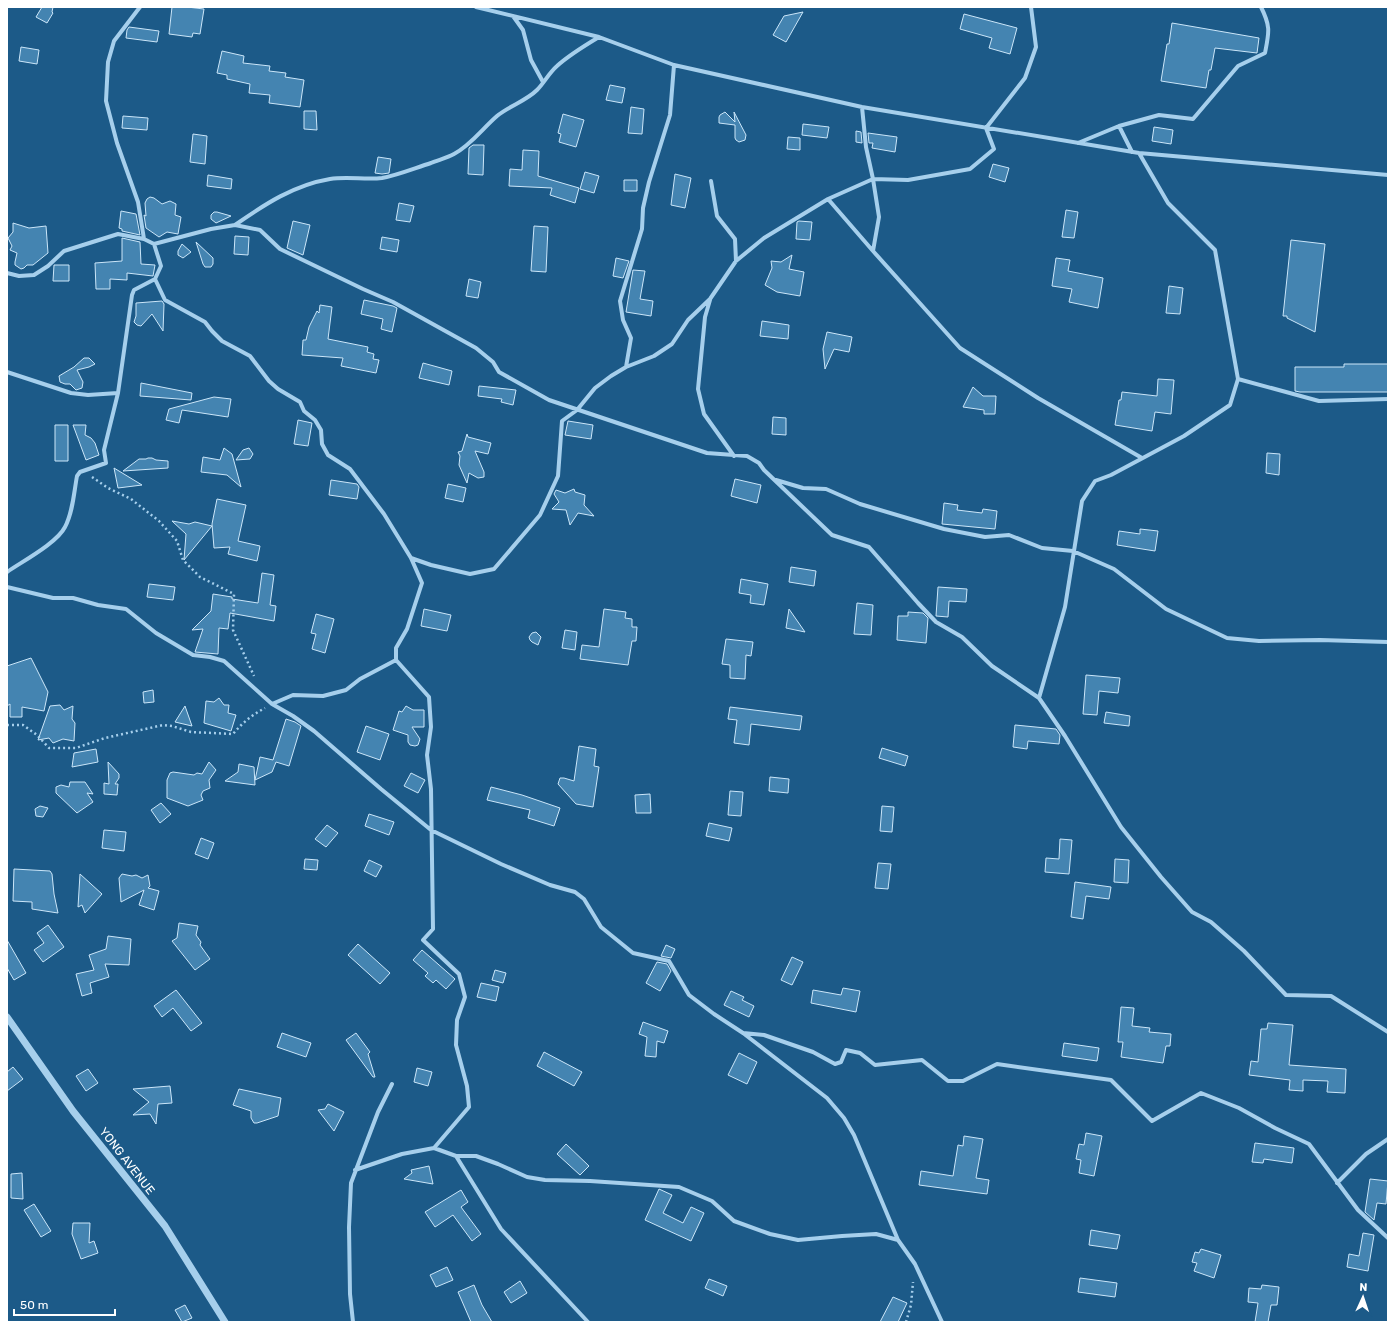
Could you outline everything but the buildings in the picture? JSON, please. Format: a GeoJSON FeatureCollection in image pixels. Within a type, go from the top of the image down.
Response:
{"type":"FeatureCollection","features":[{"type":"Feature","properties":{"kind":"street"},"geometry":{"type":"LineString","coordinates":[[140,7],[114,41],[108,62],[106,101],[116,143],[138,202],[144,239]]}},
{"type":"Feature","properties":{"kind":"street"},"geometry":{"type":"LineString","coordinates":[[476,7],[599,37],[674,65],[862,107],[1139,153],[1388,176]]}},
{"type":"Feature","properties":{"kind":"street"},"geometry":{"type":"LineString","coordinates":[[986,128],[1025,78],[1036,47],[1031,7]]}},
{"type":"Feature","properties":{"kind":"street"},"geometry":{"type":"LineString","coordinates":[[1078,143],[1119,126],[1159,115],[1193,119],[1238,66],[1265,53],[1269,31],[1267,18],[1261,7]]}},
{"type":"Feature","properties":{"kind":"street"},"geometry":{"type":"LineString","coordinates":[[513,16],[523,30],[531,60],[543,82]]}},
{"type":"Feature","properties":{"kind":"street"},"geometry":{"type":"LineString","coordinates":[[235,225],[265,204],[294,189],[331,179],[382,178],[409,171],[453,155],[474,140],[482,129],[497,116],[510,106],[538,89],[556,67],[578,50],[599,37]]}},
{"type":"Feature","properties":{"kind":"street"},"geometry":{"type":"LineString","coordinates":[[626,367],[631,338],[623,320],[620,302],[642,229],[643,208],[649,182],[670,115],[674,65]]}},
{"type":"Feature","properties":{"kind":"street"},"geometry":{"type":"LineString","coordinates":[[862,107],[866,147],[873,178],[879,217],[873,250]]}},
{"type":"Feature","properties":{"kind":"street"},"geometry":{"type":"LineString","coordinates":[[1119,126],[1132,152]]}},
{"type":"Feature","properties":{"kind":"street"},"geometry":{"type":"LineString","coordinates":[[412,558],[470,574],[494,568],[540,515],[558,476],[562,421],[577,410],[595,388],[611,376],[626,367],[654,356],[672,344],[688,320],[710,299],[736,261],[764,238],[828,199],[873,178],[908,180],[970,169],[994,149],[986,128]]}},
{"type":"Feature","properties":{"kind":"street"},"geometry":{"type":"LineString","coordinates":[[1039,698],[1065,607],[1082,501],[1095,481],[1111,475],[1184,436],[1230,405],[1238,379],[1215,250],[1168,203],[1139,153]]}},
{"type":"Feature","properties":{"kind":"street"},"geometry":{"type":"LineString","coordinates":[[711,181],[717,216],[735,239],[736,261]]}},
{"type":"Feature","properties":{"kind":"street"},"geometry":{"type":"LineString","coordinates":[[828,199],[960,348],[1038,398],[1142,458]]}},
{"type":"Feature","properties":{"kind":"street"},"geometry":{"type":"LineString","coordinates":[[7,273],[19,276],[34,275],[48,266],[64,251],[118,234],[144,239],[154,244],[211,229],[235,225],[260,230],[280,249],[393,302],[476,348],[493,362],[499,372],[549,400],[706,453],[748,456],[759,463],[764,470],[832,535],[869,547],[936,622],[962,637],[992,666],[1039,698],[1065,736],[1121,827],[1160,877],[1192,912],[1211,922],[1244,951],[1286,995],[1331,996],[1388,1032]]}},
{"type":"Feature","properties":{"kind":"street"},"geometry":{"type":"LineString","coordinates":[[7,572],[41,550],[60,535],[66,526],[71,509],[77,476],[80,472],[106,463],[104,450],[118,393],[132,295],[134,290],[155,279],[161,266],[154,244]]}},
{"type":"Feature","properties":{"kind":"street"},"geometry":{"type":"LineString","coordinates":[[155,279],[165,300],[204,322],[222,341],[250,356],[269,381],[278,389],[300,402],[304,411],[315,420],[321,430],[322,444],[328,455],[342,463],[350,470],[384,514],[412,558],[422,583],[407,629],[396,648],[396,660],[429,697],[431,726],[427,755],[431,789],[433,929],[423,940],[459,974],[465,997],[457,1020],[456,1045],[467,1086],[469,1107],[434,1148]]}},
{"type":"Feature","properties":{"kind":"street"},"geometry":{"type":"LineString","coordinates":[[710,299],[705,317],[698,389],[704,414],[734,456]]}},
{"type":"Feature","properties":{"kind":"street"},"geometry":{"type":"LineString","coordinates":[[7,372],[71,393],[88,395],[118,393]]}},
{"type":"Feature","properties":{"kind":"street"},"geometry":{"type":"LineString","coordinates":[[1238,379],[1319,401],[1388,399]]}},
{"type":"Feature","properties":{"kind":"street"},"geometry":{"type":"LineString","coordinates":[[776,480],[803,488],[826,489],[860,504],[944,529],[985,536],[1009,535],[1042,548],[1073,551],[1114,569],[1166,609],[1227,638],[1259,641],[1320,640],[1388,642]]}},
{"type":"Feature","properties":{"kind":"street"},"geometry":{"type":"LineString","coordinates":[[7,588],[53,598],[73,598],[98,605],[126,609],[156,633],[193,655],[210,657],[224,661],[272,704],[293,716],[314,731],[431,830],[501,864],[550,885],[575,892],[584,899],[601,927],[632,953],[668,961],[688,995],[743,1033],[827,1098],[844,1118],[854,1135],[898,1240],[915,1264],[942,1322]]}},
{"type":"Feature","properties":{"kind":"street"},"geometry":{"type":"LineString","coordinates":[[272,704],[293,695],[323,696],[346,690],[360,679],[396,660]]}},
{"type":"Feature","properties":{"kind":"street","name":"YONG AVENUE"},"geometry":{"type":"LineString","coordinates":[[7,1017],[73,1111],[165,1226],[225,1322]]}},
{"type":"Feature","properties":{"kind":"street"},"geometry":{"type":"LineString","coordinates":[[743,1033],[764,1035],[813,1052],[835,1064],[842,1062],[846,1050],[860,1053],[875,1065],[922,1060],[948,1081],[963,1081],[997,1064],[1111,1080],[1152,1121],[1201,1093],[1239,1108],[1308,1144],[1358,1210],[1388,1238]]}},
{"type":"Feature","properties":{"kind":"street"},"geometry":{"type":"LineString","coordinates":[[353,1322],[350,1294],[349,1227],[351,1183],[378,1112],[392,1084]]}},
{"type":"Feature","properties":{"kind":"street"},"geometry":{"type":"LineString","coordinates":[[1337,1184],[1366,1154],[1388,1139]]}},
{"type":"Feature","properties":{"kind":"street"},"geometry":{"type":"LineString","coordinates":[[355,1170],[402,1154],[434,1148],[456,1156],[476,1156],[527,1177],[545,1180],[590,1181],[679,1187],[712,1202],[734,1221],[770,1234],[798,1240],[876,1234],[898,1240]]}},
{"type":"Feature","properties":{"kind":"street"},"geometry":{"type":"LineString","coordinates":[[456,1156],[501,1229],[588,1322]]}},
{"type":"Feature","properties":{"kind":"path"},"geometry":{"type":"LineString","coordinates":[[80,472],[96,479],[108,488],[131,499],[159,521],[177,541],[183,560],[200,577],[234,594],[234,630],[255,676]]}},
{"type":"Feature","properties":{"kind":"path"},"geometry":{"type":"LineString","coordinates":[[7,725],[23,725],[37,734],[49,748],[76,748],[105,738],[163,725],[172,726],[191,732],[233,734],[251,717],[272,704]]}},
{"type":"Feature","properties":{"kind":"path"},"geometry":{"type":"LineString","coordinates":[[906,1322],[911,1305],[915,1264]]}}]}
